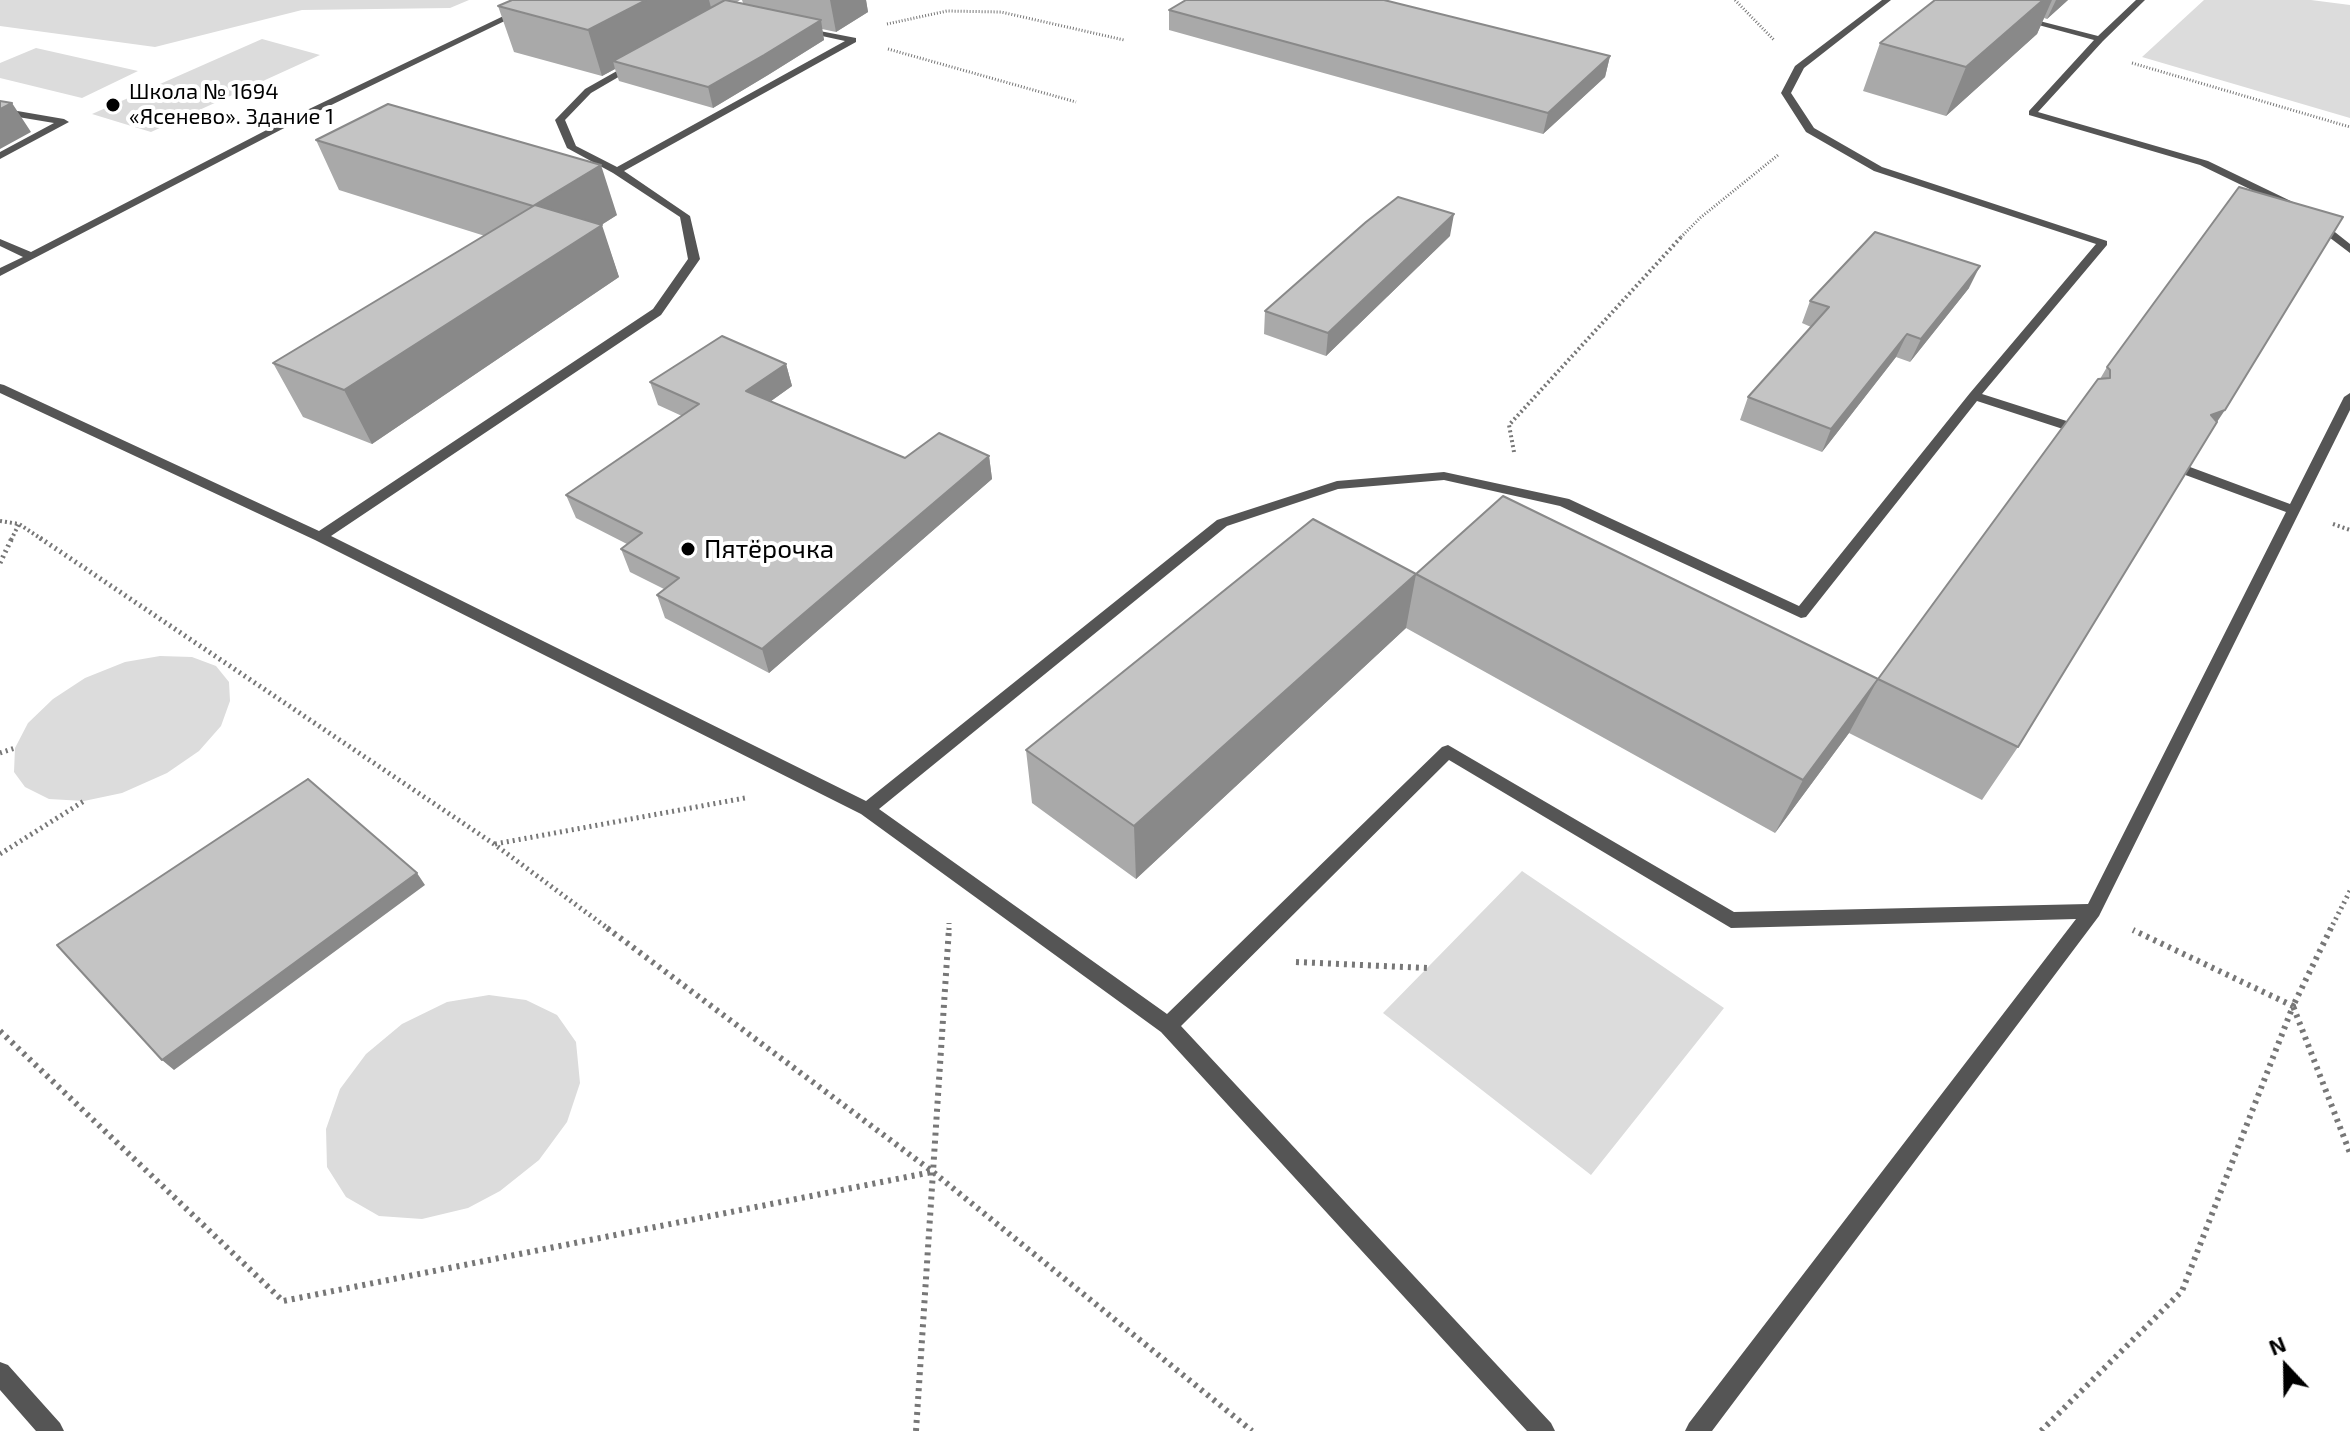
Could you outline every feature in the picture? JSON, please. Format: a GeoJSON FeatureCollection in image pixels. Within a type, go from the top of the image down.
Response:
{"type":"FeatureCollection","features":[{"type":"Feature","properties":{"kind":"lane"},"geometry":{"type":"LineString","coordinates":[[0,273],[287,123],[544,0]]}},
{"type":"Feature","properties":{"kind":"lane"},"geometry":{"type":"LineString","coordinates":[[867,809],[1222,523],[1337,485],[1444,476],[1564,502],[1801,613],[1974,396],[2103,243],[1878,169],[1810,130],[1786,93],[1800,66],[1887,0]]}},
{"type":"Feature","properties":{"kind":"lane"},"geometry":{"type":"LineString","coordinates":[[2141,0],[2089,50],[2032,113],[2204,163],[2302,210]]}},
{"type":"Feature","properties":{"kind":"lane"},"geometry":{"type":"LineString","coordinates":[[2015,16],[2100,39]]}},
{"type":"Feature","properties":{"kind":"lane"},"geometry":{"type":"LineString","coordinates":[[791,26],[853,40]]}},
{"type":"Feature","properties":{"kind":"lane"},"geometry":{"type":"LineString","coordinates":[[617,171],[853,40]]}},
{"type":"Feature","properties":{"kind":"lane"},"geometry":{"type":"LineString","coordinates":[[320,537],[657,312],[694,259],[685,216],[617,171],[572,148],[560,120],[588,91],[652,55]]}},
{"type":"Feature","properties":{"kind":"lane"},"geometry":{"type":"LineString","coordinates":[[0,111],[64,122],[0,156]]}},
{"type":"Feature","properties":{"kind":"lane"},"geometry":{"type":"LineString","coordinates":[[2313,219],[2350,250]]}},
{"type":"Feature","properties":{"kind":"lane"},"geometry":{"type":"LineString","coordinates":[[0,242],[33,257]]}},
{"type":"Feature","properties":{"kind":"lane"},"geometry":{"type":"LineString","coordinates":[[0,388],[320,537],[867,809],[1168,1026],[1543,1431]]}},
{"type":"Feature","properties":{"kind":"lane"},"geometry":{"type":"LineString","coordinates":[[1974,396],[2071,427]]}},
{"type":"Feature","properties":{"kind":"lane"},"geometry":{"type":"LineString","coordinates":[[1697,1431],[2093,911],[2350,397]]}},
{"type":"Feature","properties":{"kind":"lane"},"geometry":{"type":"LineString","coordinates":[[2185,470],[2294,510]]}},
{"type":"Feature","properties":{"kind":"lane"},"geometry":{"type":"LineString","coordinates":[[1168,1026],[1448,751],[1731,920],[2093,911]]}},
{"type":"Feature","properties":{"kind":"lane"},"geometry":{"type":"LineString","coordinates":[[0,1373],[52,1431]]}},
{"type":"Feature","properties":{"kind":"path"},"geometry":{"type":"LineString","coordinates":[[1735,0],[1800,66]]}},
{"type":"Feature","properties":{"kind":"path"},"geometry":{"type":"LineString","coordinates":[[853,40],[868,31],[907,18],[973,10],[1017,15],[1124,40]]}},
{"type":"Feature","properties":{"kind":"path"},"geometry":{"type":"LineString","coordinates":[[853,40],[1076,102]]}},
{"type":"Feature","properties":{"kind":"path"},"geometry":{"type":"LineString","coordinates":[[2089,50],[2350,127]]}},
{"type":"Feature","properties":{"kind":"path"},"geometry":{"type":"LineString","coordinates":[[1522,493],[1509,425],[1641,278],[1700,218],[1810,130]]}},
{"type":"Feature","properties":{"kind":"path"},"geometry":{"type":"LineString","coordinates":[[0,521],[19,524],[494,844],[933,1172],[1252,1431]]}},
{"type":"Feature","properties":{"kind":"path"},"geometry":{"type":"LineString","coordinates":[[0,563],[19,524]]}},
{"type":"Feature","properties":{"kind":"path"},"geometry":{"type":"LineString","coordinates":[[0,753],[15,748]]}},
{"type":"Feature","properties":{"kind":"path"},"geometry":{"type":"LineString","coordinates":[[494,844],[817,784]]}},
{"type":"Feature","properties":{"kind":"path"},"geometry":{"type":"LineString","coordinates":[[0,854],[84,801]]}},
{"type":"Feature","properties":{"kind":"path"},"geometry":{"type":"LineString","coordinates":[[916,1431],[952,871]]}},
{"type":"Feature","properties":{"kind":"path"},"geometry":{"type":"LineString","coordinates":[[2041,1431],[2182,1291],[2293,1006],[2350,891]]}},
{"type":"Feature","properties":{"kind":"path"},"geometry":{"type":"LineString","coordinates":[[2093,911],[2293,1006],[2350,1153]]}},
{"type":"Feature","properties":{"kind":"path"},"geometry":{"type":"LineString","coordinates":[[1235,959],[1427,968]]}},
{"type":"Feature","properties":{"kind":"path"},"geometry":{"type":"LineString","coordinates":[[0,1031],[283,1301],[933,1172]]}},
{"type":"Feature","properties":{"kind":"shaded area"},"geometry":{"type":"Polygon","coordinates":[[[0,0],[469,0],[450,8],[302,10],[155,47],[0,26],[0,0]]]}},
{"type":"Feature","properties":{"kind":"shaded area"},"geometry":{"type":"Polygon","coordinates":[[[2204,0],[2311,0],[2350,5],[2350,118],[2142,57],[2204,0]]]}},
{"type":"Feature","properties":{"kind":"shaded area"},"geometry":{"type":"Polygon","coordinates":[[[262,39],[320,55],[151,132],[92,114],[262,39]]]}},
{"type":"Feature","properties":{"kind":"shaded area"},"geometry":{"type":"Polygon","coordinates":[[[36,48],[138,71],[82,98],[0,78],[0,63],[36,48]]]}},
{"type":"Feature","properties":{"kind":"shaded area"},"geometry":{"type":"Polygon","coordinates":[[[160,656],[192,657],[216,666],[229,682],[230,701],[221,726],[199,751],[167,773],[122,793],[84,801],[49,799],[25,787],[14,772],[15,748],[28,723],[53,699],[85,678],[125,662],[160,656]]]}},
{"type":"Feature","properties":{"kind":"shaded area"},"geometry":{"type":"Polygon","coordinates":[[[1522,871],[1724,1008],[1591,1175],[1383,1013],[1522,871]]]}},
{"type":"Feature","properties":{"kind":"shaded area"},"geometry":{"type":"Polygon","coordinates":[[[489,995],[526,1000],[557,1015],[576,1042],[580,1083],[567,1122],[539,1160],[500,1191],[468,1208],[422,1219],[379,1216],[346,1197],[327,1167],[326,1129],[340,1089],[366,1054],[402,1024],[447,1002],[489,995]]]}},
{"type":"Feature","properties":{"kind":"building"},"geometry":{"type":"Polygon","coordinates":[[[512,0],[646,0],[588,30],[498,6],[512,0]]]}},
{"type":"Feature","properties":{"kind":"building"},"geometry":{"type":"Polygon","coordinates":[[[725,0],[821,20],[708,87],[613,61],[725,0]]]}},
{"type":"Feature","properties":{"kind":"building"},"geometry":{"type":"Polygon","coordinates":[[[1186,0],[1384,0],[1610,56],[1548,113],[1169,10],[1186,0]]]}},
{"type":"Feature","properties":{"kind":"building"},"geometry":{"type":"Polygon","coordinates":[[[1935,0],[2043,0],[1966,67],[1880,43],[1935,0]]]}},
{"type":"Feature","properties":{"kind":"building"},"geometry":{"type":"Polygon","coordinates":[[[0,101],[12,103],[0,109],[0,101]]]}},
{"type":"Feature","properties":{"kind":"building"},"geometry":{"type":"Polygon","coordinates":[[[388,104],[601,165],[533,206],[316,140],[388,104]]]}},
{"type":"Feature","properties":{"kind":"building"},"geometry":{"type":"Polygon","coordinates":[[[2239,187],[2343,217],[2225,410],[2211,415],[2217,422],[2018,747],[1878,679],[2098,379],[2110,378],[2107,367],[2239,187]]]}},
{"type":"Feature","properties":{"kind":"building"},"geometry":{"type":"Polygon","coordinates":[[[1398,197],[1454,214],[1328,333],[1265,311],[1366,222],[1398,197]]]}},
{"type":"Feature","properties":{"kind":"building"},"geometry":{"type":"Polygon","coordinates":[[[535,205],[602,225],[344,390],[273,363],[535,205]]]}},
{"type":"Feature","properties":{"kind":"building"},"geometry":{"type":"Polygon","coordinates":[[[1875,232],[1980,266],[1921,339],[1907,334],[1831,429],[1748,397],[1829,307],[1810,301],[1875,232]]]}},
{"type":"Feature","properties":{"kind":"building"},"geometry":{"type":"Polygon","coordinates":[[[722,336],[786,364],[746,391],[905,458],[939,433],[989,456],[762,649],[657,595],[679,578],[621,549],[642,533],[566,495],[699,404],[650,382],[722,336]]]}},
{"type":"Feature","properties":{"kind":"building"},"geometry":{"type":"Polygon","coordinates":[[[1503,496],[1878,679],[1803,780],[1416,574],[1503,496]]]}},
{"type":"Feature","properties":{"kind":"building"},"geometry":{"type":"Polygon","coordinates":[[[1313,519],[1416,574],[1134,826],[1026,750],[1313,519]]]}},
{"type":"Feature","properties":{"kind":"building"},"geometry":{"type":"Polygon","coordinates":[[[308,779],[417,873],[162,1060],[57,945],[308,779]]]}},
{"type":"Feature","properties":{"kind":"place","name":"Школа № 1694 «Ясенево». Здание 1"},"geometry":{"type":"Point","coordinates":[113,105]}},
{"type":"Feature","properties":{"kind":"place","name":"Пятёрочка"},"geometry":{"type":"Point","coordinates":[688,549]}}]}
